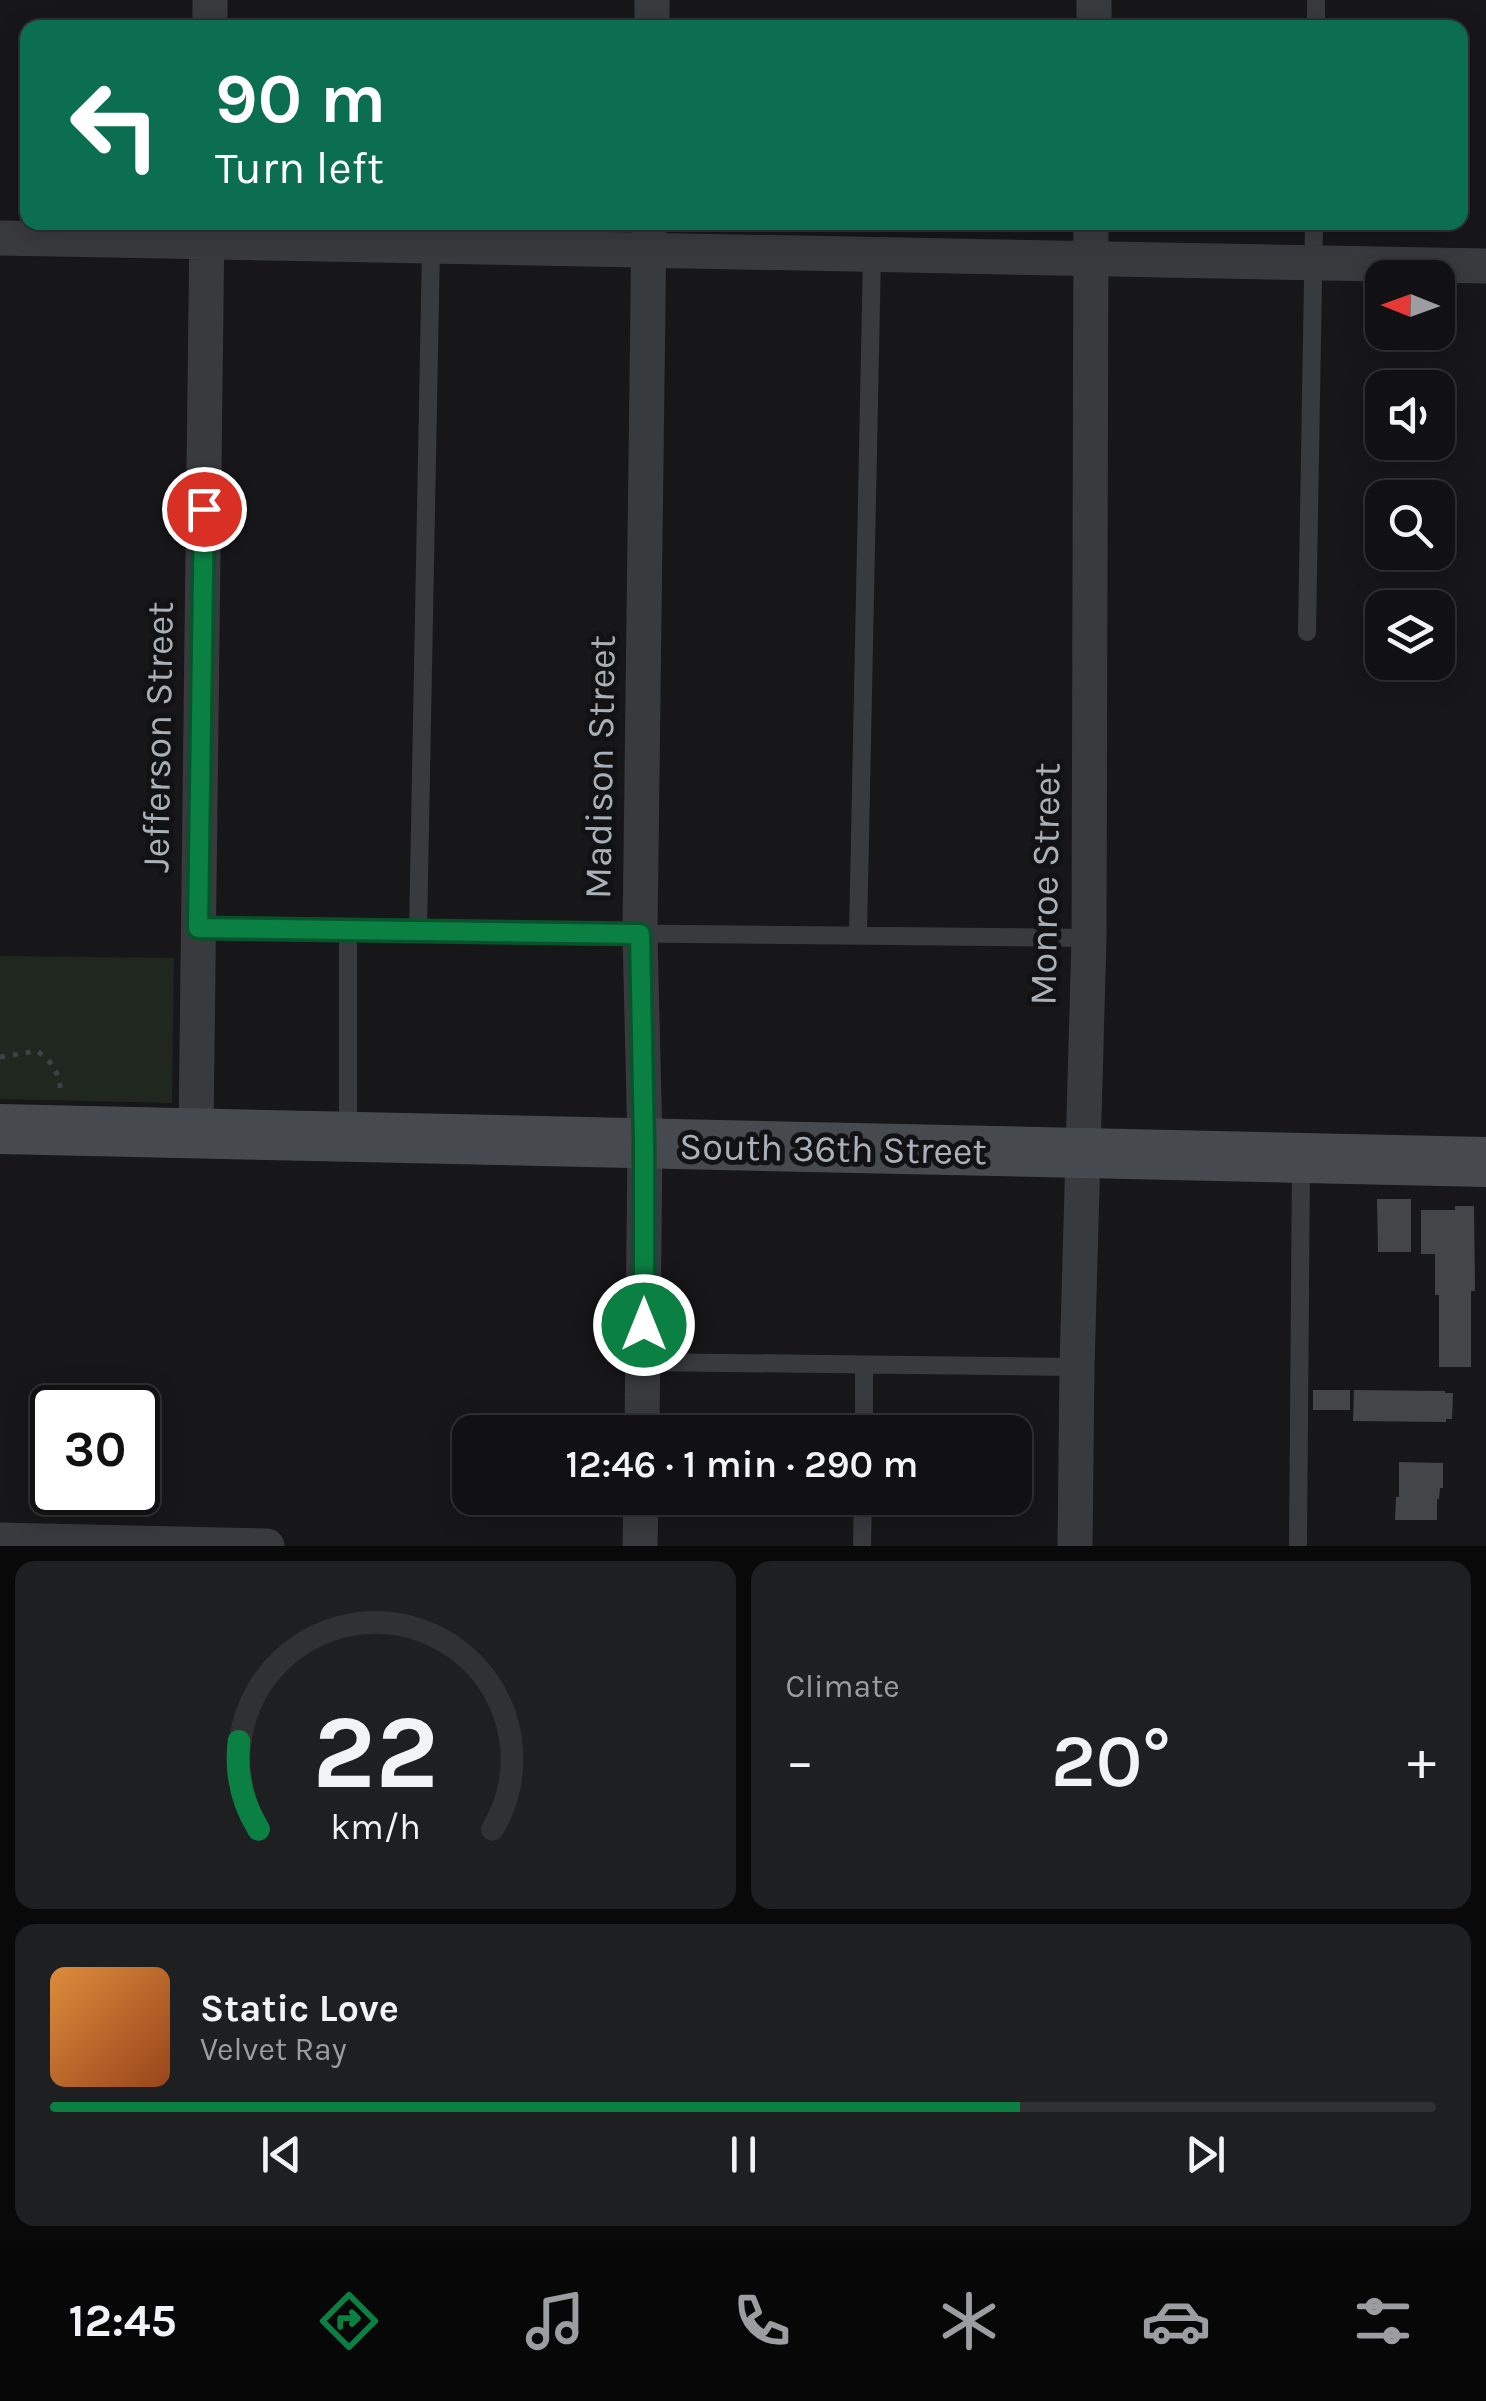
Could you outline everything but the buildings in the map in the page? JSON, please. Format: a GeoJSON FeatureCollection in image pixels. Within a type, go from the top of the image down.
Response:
{"type":"FeatureCollection","features":[{"type":"Feature","properties":{"kind":"main road","name":"South 36th Street"},"geometry":{"type":"LineString","coordinates":[[0,1129],[1486,1162]]}},
{"type":"Feature","properties":{"kind":"street","name":"Monroe Street"},"geometry":{"type":"LineString","coordinates":[[1075,1546],[1088,938],[1091,230]]}},
{"type":"Feature","properties":{"kind":"street"},"geometry":{"type":"LineString","coordinates":[[0,238],[207,232],[431,247],[649,237],[872,256],[1486,266]]}},
{"type":"Feature","properties":{"kind":"street","name":"Jefferson Street"},"geometry":{"type":"LineString","coordinates":[[196,1133],[207,232]]}},
{"type":"Feature","properties":{"kind":"street","name":"Madison Street"},"geometry":{"type":"LineString","coordinates":[[642,1415],[644,1144],[640,934],[649,237]]}},
{"type":"Feature","properties":{"kind":"street"},"geometry":{"type":"LineString","coordinates":[[640,1546],[641,1515]]}},
{"type":"Feature","properties":{"kind":"street"},"geometry":{"type":"LineString","coordinates":[[0,1540],[267,1546]]}},
{"type":"Feature","properties":{"kind":"lane"},"geometry":{"type":"LineString","coordinates":[[1307,632],[1314,230]]}},
{"type":"Feature","properties":{"kind":"lane"},"geometry":{"type":"LineString","coordinates":[[418,931],[431,247]]}},
{"type":"Feature","properties":{"kind":"lane"},"geometry":{"type":"LineString","coordinates":[[858,934],[872,256]]}},
{"type":"Feature","properties":{"kind":"lane"},"geometry":{"type":"LineString","coordinates":[[198,928],[1088,938]]}},
{"type":"Feature","properties":{"kind":"lane"},"geometry":{"type":"LineString","coordinates":[[348,930],[348,1137]]}},
{"type":"Feature","properties":{"kind":"lane"},"geometry":{"type":"LineString","coordinates":[[1298,1546],[1301,1159]]}},
{"type":"Feature","properties":{"kind":"lane"},"geometry":{"type":"LineString","coordinates":[[643,1362],[1077,1367]]}},
{"type":"Feature","properties":{"kind":"lane"},"geometry":{"type":"LineString","coordinates":[[864,1364],[864,1415]]}},
{"type":"Feature","properties":{"kind":"lane"},"geometry":{"type":"LineString","coordinates":[[862,1546],[863,1515]]}},
{"type":"Feature","properties":{"kind":"path"},"geometry":{"type":"LineString","coordinates":[[0,1057],[36,1051],[48,1058],[56,1069],[62,1100]]}},
{"type":"Feature","properties":{"kind":"shaded area"},"geometry":{"type":"Polygon","coordinates":[[[0,956],[174,958],[172,1103],[0,1099],[0,956]]]}},
{"type":"Feature","properties":{"kind":"route"},"geometry":{"type":"LineString","coordinates":[[204,509],[198,928],[640,934],[644,1325]]}}]}
